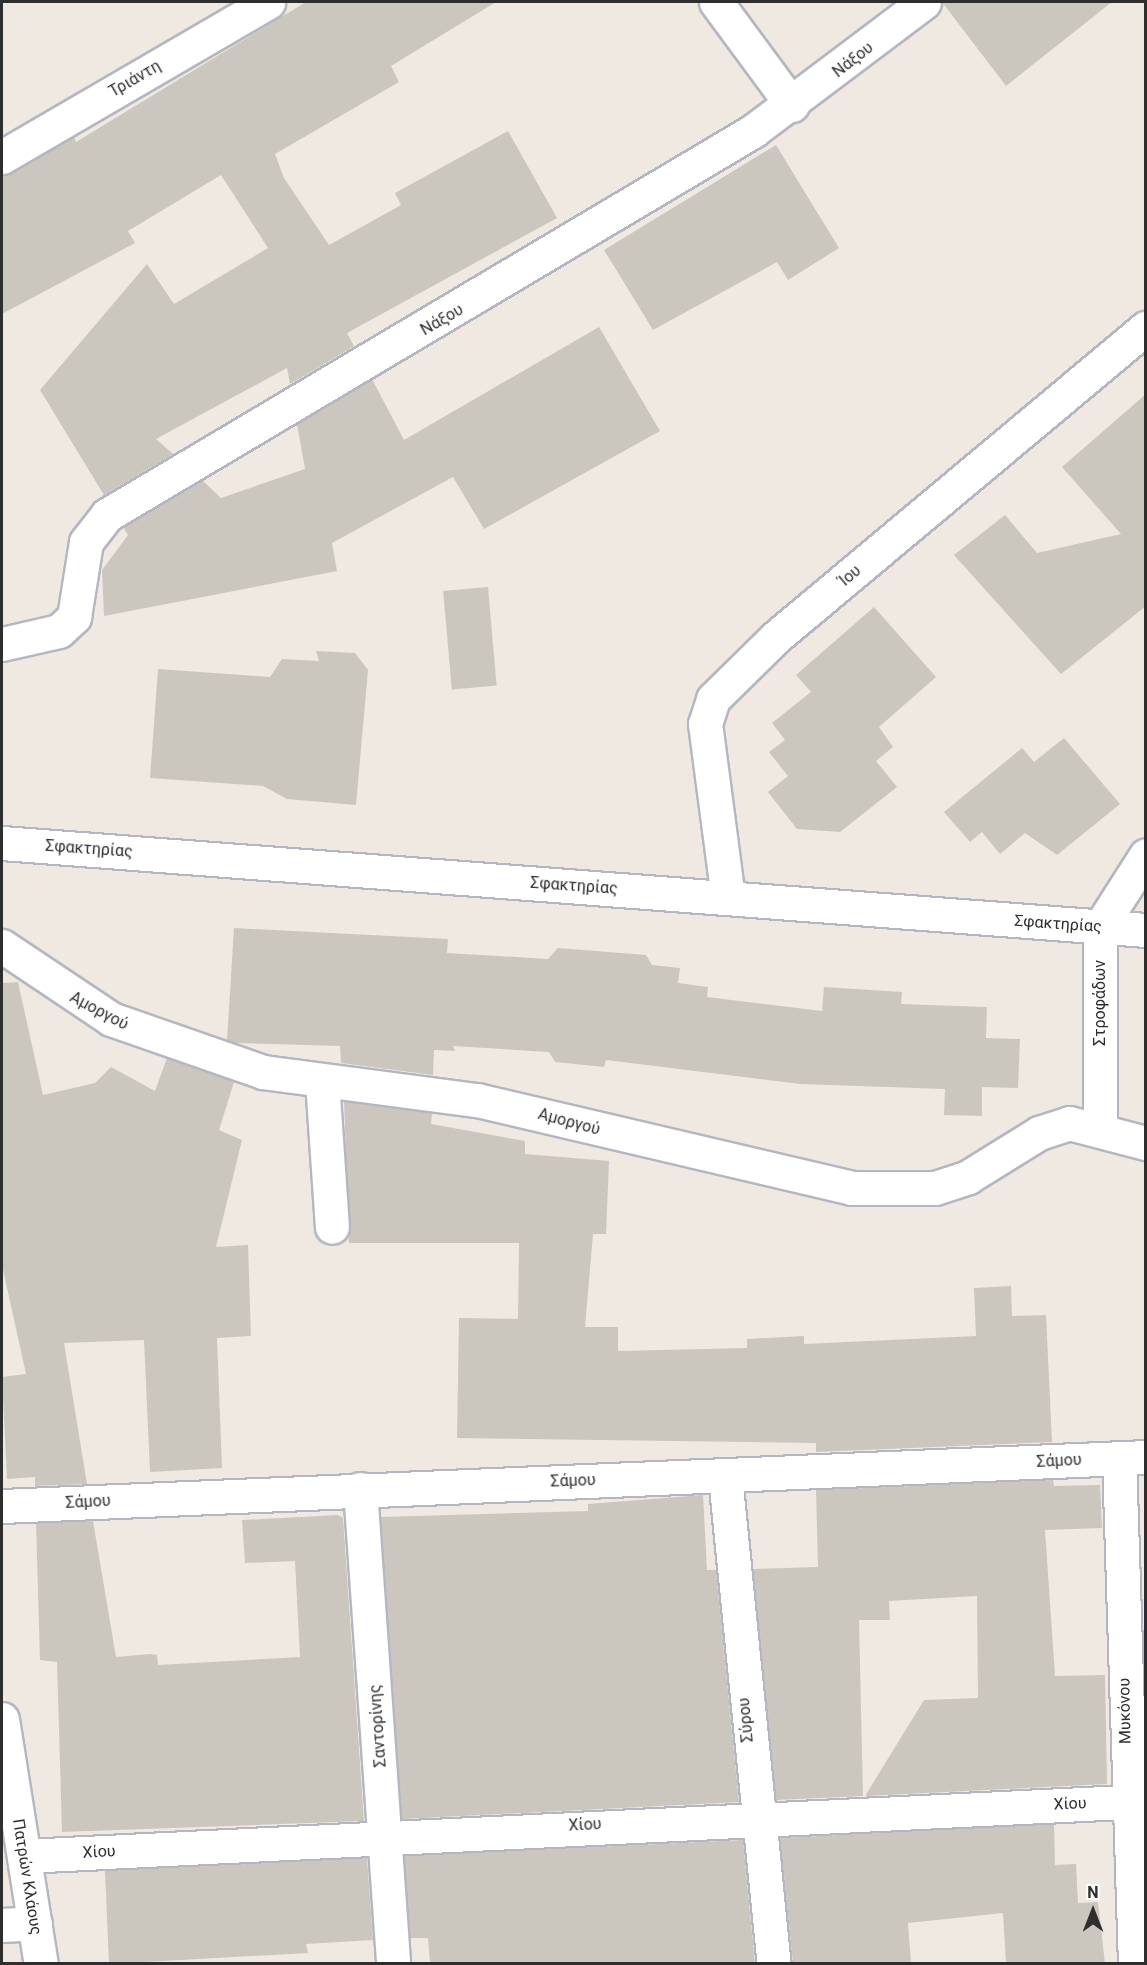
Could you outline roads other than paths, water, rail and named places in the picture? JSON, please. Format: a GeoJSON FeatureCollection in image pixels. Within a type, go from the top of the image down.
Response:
{"type":"FeatureCollection","features":[{"type":"Feature","properties":{"kind":"street","name":"Τριάντη"},"geometry":{"type":"LineString","coordinates":[[2,158],[268,2]]}},
{"type":"Feature","properties":{"kind":"street"},"geometry":{"type":"LineString","coordinates":[[716,2],[792,105]]}},
{"type":"Feature","properties":{"kind":"street","name":"Νάξου"},"geometry":{"type":"LineString","coordinates":[[2,644],[58,631],[74,617],[86,542],[107,515],[500,286],[792,105],[924,2]]}},
{"type":"Feature","properties":{"kind":"street","name":"Ίου"},"geometry":{"type":"LineString","coordinates":[[728,898],[705,724],[713,699],[776,637],[1146,328]]}},
{"type":"Feature","properties":{"kind":"street","name":"Σφακτηρίας"},"geometry":{"type":"LineString","coordinates":[[2,843],[1146,930]]}},
{"type":"Feature","properties":{"kind":"street"},"geometry":{"type":"LineString","coordinates":[[1100,927],[1146,855]]}},
{"type":"Feature","properties":{"kind":"street","name":"Στροφάδων"},"geometry":{"type":"LineString","coordinates":[[1100,927],[1100,1128]]}},
{"type":"Feature","properties":{"kind":"street","name":"Αμοργού"},"geometry":{"type":"LineString","coordinates":[[2,946],[62,991],[133,1029],[263,1072],[322,1081],[385,1084],[477,1100],[677,1150],[871,1190],[935,1188],[968,1177],[1053,1126],[1100,1128],[1146,1143]]}},
{"type":"Feature","properties":{"kind":"street"},"geometry":{"type":"LineString","coordinates":[[322,1081],[332,1227]]}},
{"type":"Feature","properties":{"kind":"street","name":"Σάμου"},"geometry":{"type":"LineString","coordinates":[[2,1506],[1132,1457]]}},
{"type":"Feature","properties":{"kind":"street","name":"Μυκόνου"},"geometry":{"type":"LineString","coordinates":[[1132,1457],[1137,1801],[1135,1964]]}},
{"type":"Feature","properties":{"kind":"street","name":"Σύρου"},"geometry":{"type":"LineString","coordinates":[[725,1476],[755,1816],[774,1964]]}},
{"type":"Feature","properties":{"kind":"street","name":"Σαντορίνης"},"geometry":{"type":"LineString","coordinates":[[360,1489],[386,1836],[393,1964]]}},
{"type":"Feature","properties":{"kind":"street","name":"Πατρών Κλάους"},"geometry":{"type":"LineString","coordinates":[[2,1719],[41,1964]]}},
{"type":"Feature","properties":{"kind":"street","name":"Χίου"},"geometry":{"type":"LineString","coordinates":[[24,1856],[755,1816],[1137,1801]]}},
{"type":"Feature","properties":{"kind":"street"},"geometry":{"type":"LineString","coordinates":[[2,1925],[35,1923]]}}]}
